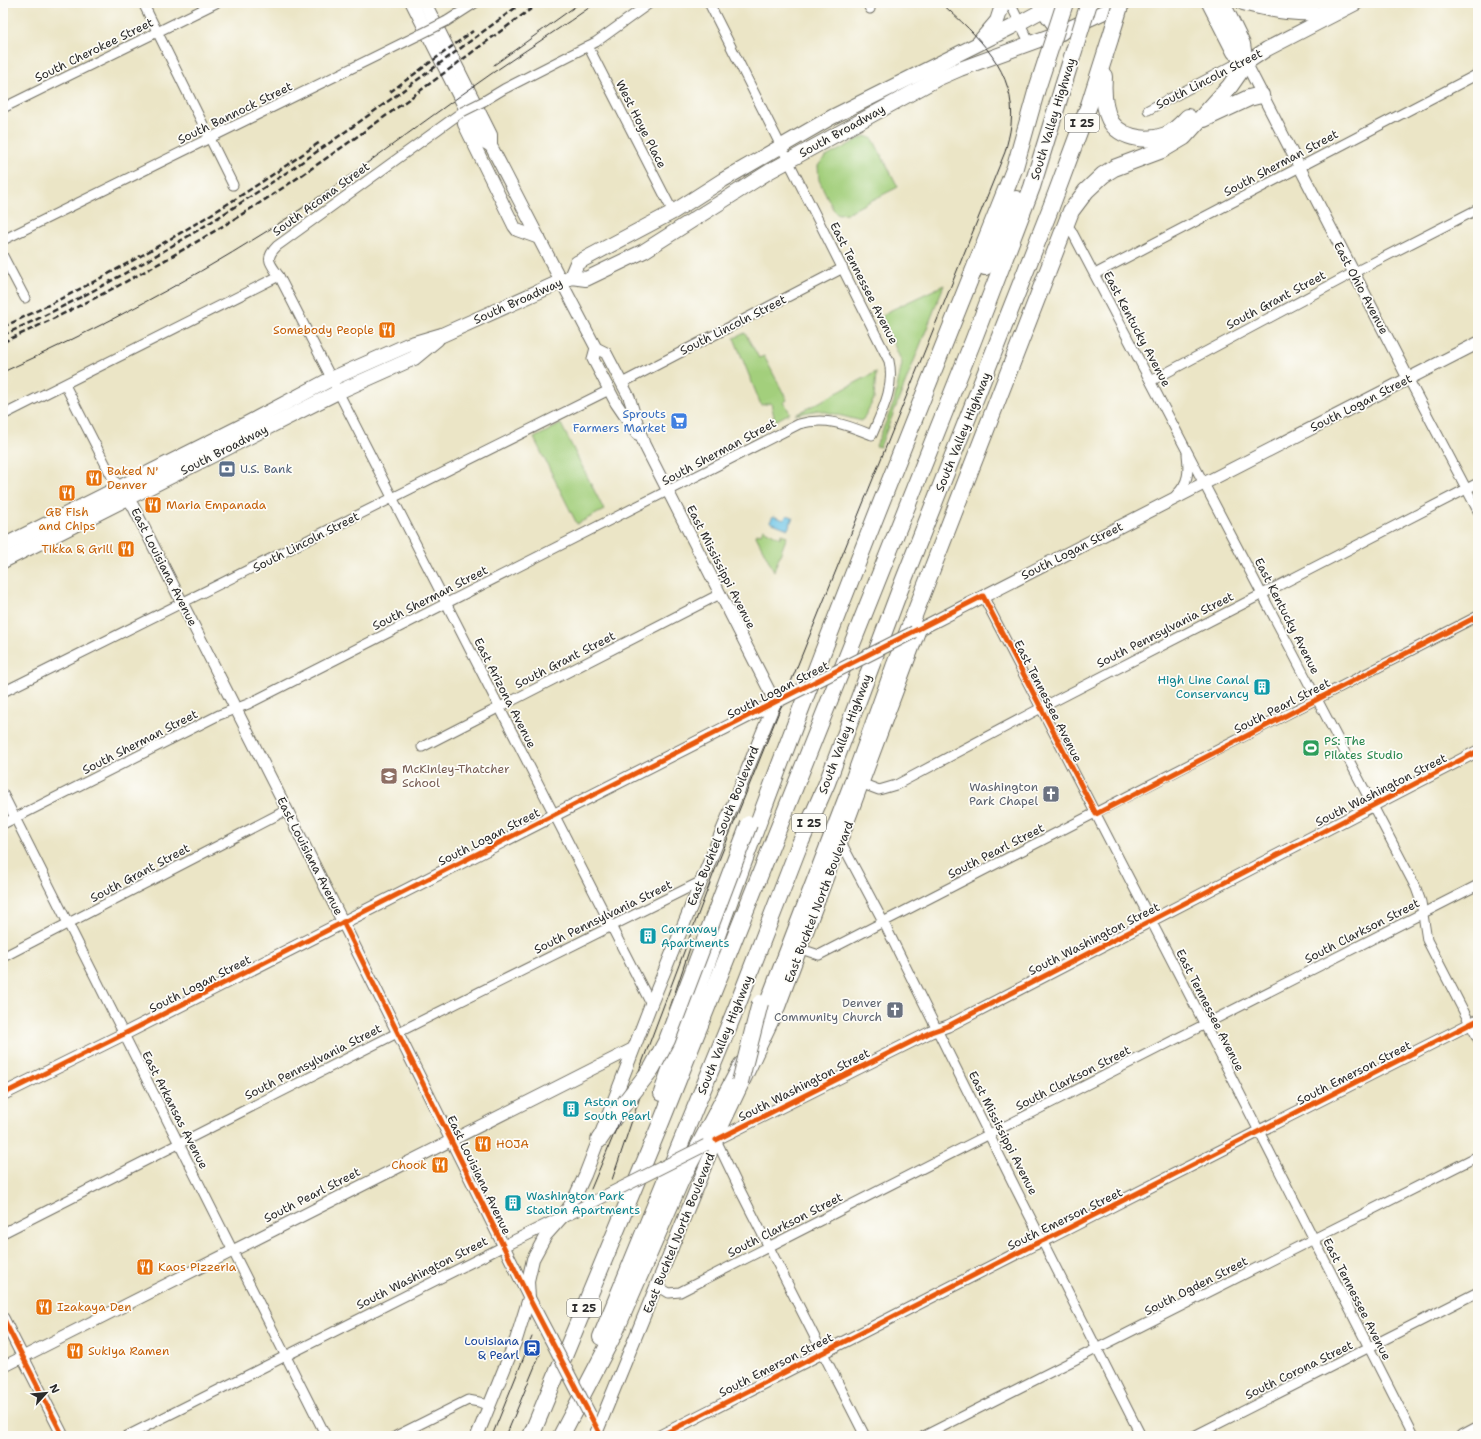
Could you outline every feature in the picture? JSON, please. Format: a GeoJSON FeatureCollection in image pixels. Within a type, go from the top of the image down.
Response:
{"type":"FeatureCollection","features":[{"type":"Feature","properties":{"kind":"highway"},"geometry":{"type":"LineString","coordinates":[[614,1234],[727,907],[822,655],[1015,167],[1036,92],[1065,3]]}},
{"type":"Feature","properties":{"kind":"highway","name":"South Valley Highway"},"geometry":{"type":"LineString","coordinates":[[560,1436],[737,1006],[799,846],[827,783],[899,592],[1052,207],[1089,105],[1122,3]]}},
{"type":"Feature","properties":{"kind":"highway"},"geometry":{"type":"LineString","coordinates":[[1050,4],[1048,15],[1061,32]]}},
{"type":"Feature","properties":{"kind":"highway","name":"South Valley Highway"},"geometry":{"type":"LineString","coordinates":[[531,1436],[662,1120],[973,341],[1032,187],[1072,57],[1091,10]]}},
{"type":"Feature","properties":{"kind":"highway"},"geometry":{"type":"LineString","coordinates":[[1110,39],[1103,87],[1103,98],[1108,117],[1119,131],[1137,138],[1152,139],[1167,134],[1183,122],[1234,69],[1246,63]]}},
{"type":"Feature","properties":{"kind":"highway"},"geometry":{"type":"LineString","coordinates":[[560,1436],[615,1332],[681,1180],[728,1092],[762,1021],[896,660],[1071,211],[1086,192],[1103,175],[1126,163],[1162,150],[1184,137],[1230,86],[1246,63]]}},
{"type":"Feature","properties":{"kind":"highway"},"geometry":{"type":"LineString","coordinates":[[922,402],[1002,234],[1064,81]]}},
{"type":"Feature","properties":{"kind":"highway"},"geometry":{"type":"LineString","coordinates":[[1196,123],[1249,98],[1261,95]]}},
{"type":"Feature","properties":{"kind":"highway"},"geometry":{"type":"LineString","coordinates":[[734,1099],[740,1082],[760,1002],[840,787],[900,618],[899,592]]}},
{"type":"Feature","properties":{"kind":"highway"},"geometry":{"type":"LineString","coordinates":[[599,1140],[652,1068],[667,1040],[749,824],[822,655]]}},
{"type":"Feature","properties":{"kind":"main road"},"geometry":{"type":"LineString","coordinates":[[412,3],[481,140],[491,146]]}},
{"type":"Feature","properties":{"kind":"main road"},"geometry":{"type":"LineString","coordinates":[[425,3],[491,135],[491,146],[539,238],[566,279]]}},
{"type":"Feature","properties":{"kind":"main road"},"geometry":{"type":"LineString","coordinates":[[978,44],[997,21],[1003,3]]}},
{"type":"Feature","properties":{"kind":"main road"},"geometry":{"type":"LineString","coordinates":[[1091,10],[1106,3]]}},
{"type":"Feature","properties":{"kind":"main road","name":"South Broadway"},"geometry":{"type":"LineString","coordinates":[[3,561],[331,379],[408,345],[442,336],[566,279],[586,279],[644,251],[789,161],[937,79],[967,66],[1061,32],[1091,10],[1122,3]]}},
{"type":"Feature","properties":{"kind":"main road","name":"East Ohio Avenue"},"geometry":{"type":"LineString","coordinates":[[1209,3],[1234,52],[1246,63]]}},
{"type":"Feature","properties":{"kind":"main road","name":"East Ohio Avenue"},"geometry":{"type":"LineString","coordinates":[[1223,3],[1243,44],[1246,63]]}},
{"type":"Feature","properties":{"kind":"main road"},"geometry":{"type":"LineString","coordinates":[[1243,3],[1270,11],[1295,14],[1340,11]]}},
{"type":"Feature","properties":{"kind":"main road","name":"South Lincoln Street"},"geometry":{"type":"LineString","coordinates":[[1246,63],[1267,49],[1356,3]]}},
{"type":"Feature","properties":{"kind":"main road","name":"South Broadway"},"geometry":{"type":"LineString","coordinates":[[566,279],[577,263],[674,212],[723,180],[782,146],[839,114],[1020,23],[1050,4]]}},
{"type":"Feature","properties":{"kind":"main road"},"geometry":{"type":"LineString","coordinates":[[460,113],[514,226],[517,230],[539,238]]}},
{"type":"Feature","properties":{"kind":"main road","name":"South Broadway"},"geometry":{"type":"LineString","coordinates":[[3,546],[124,493],[338,392],[414,358],[442,336]]}},
{"type":"Feature","properties":{"kind":"main road","name":"South Logan Street"},"geometry":{"type":"LineString","coordinates":[[3,1094],[554,816],[1478,343]]}},
{"type":"Feature","properties":{"kind":"main road","name":"East Buchtel North Boulevard"},"geometry":{"type":"LineString","coordinates":[[598,1434],[658,1286],[711,1143],[779,1007],[863,784],[917,630]]}},
{"type":"Feature","properties":{"kind":"main road","name":"East Buchtel South Boulevard"},"geometry":{"type":"LineString","coordinates":[[477,1436],[516,1340],[529,1298],[528,1281],[533,1259],[546,1235],[562,1217],[578,1191],[700,882],[777,701]]}},
{"type":"Feature","properties":{"kind":"main road","name":"East Louisiana Avenue"},"geometry":{"type":"LineString","coordinates":[[529,1298],[590,1415],[598,1434]]}},
{"type":"Feature","properties":{"kind":"main road"},"geometry":{"type":"LineString","coordinates":[[1463,1436],[1478,1428]]}},
{"type":"Feature","properties":{"kind":"street"},"geometry":{"type":"LineString","coordinates":[[143,3],[233,185]]}},
{"type":"Feature","properties":{"kind":"street","name":"South Cherokee Street"},"geometry":{"type":"LineString","coordinates":[[3,108],[216,3]]}},
{"type":"Feature","properties":{"kind":"street","name":"South Bannock Street"},"geometry":{"type":"LineString","coordinates":[[3,240],[447,21],[475,3]]}},
{"type":"Feature","properties":{"kind":"street","name":"South Acoma Street"},"geometry":{"type":"LineString","coordinates":[[279,276],[269,258],[277,246],[460,113],[603,38],[650,3]]}},
{"type":"Feature","properties":{"kind":"street","name":"East Tennessee Avenue"},"geometry":{"type":"LineString","coordinates":[[709,3],[884,348],[891,370],[887,397],[872,435]]}},
{"type":"Feature","properties":{"kind":"street"},"geometry":{"type":"LineString","coordinates":[[1010,3],[1030,44]]}},
{"type":"Feature","properties":{"kind":"street","name":"West Hoye Place"},"geometry":{"type":"LineString","coordinates":[[588,46],[674,212]]}},
{"type":"Feature","properties":{"kind":"street","name":"East Ohio Avenue"},"geometry":{"type":"LineString","coordinates":[[1246,63],[1298,168],[1478,511]]}},
{"type":"Feature","properties":{"kind":"street","name":"South Lincoln Street"},"geometry":{"type":"LineString","coordinates":[[1148,110],[1232,66],[1246,63]]}},
{"type":"Feature","properties":{"kind":"street","name":"South Sherman Street"},"geometry":{"type":"LineString","coordinates":[[1095,274],[1478,74]]}},
{"type":"Feature","properties":{"kind":"street","name":"South Grant Street"},"geometry":{"type":"LineString","coordinates":[[1151,381],[1353,273],[1478,209]]}},
{"type":"Feature","properties":{"kind":"street","name":"East Kentucky Avenue"},"geometry":{"type":"LineString","coordinates":[[1071,230],[1416,888],[1420,897],[1427,940],[1474,1022],[1478,1039]]}},
{"type":"Feature","properties":{"kind":"street"},"geometry":{"type":"LineString","coordinates":[[3,256],[24,298]]}},
{"type":"Feature","properties":{"kind":"street","name":"South Lincoln Street"},"geometry":{"type":"LineString","coordinates":[[622,383],[843,268]]}},
{"type":"Feature","properties":{"kind":"street"},"geometry":{"type":"LineString","coordinates":[[3,415],[279,276]]}},
{"type":"Feature","properties":{"kind":"street","name":"East Arizona Avenue"},"geometry":{"type":"LineString","coordinates":[[279,276],[651,1004]]}},
{"type":"Feature","properties":{"kind":"street","name":"East Mississippi Avenue"},"geometry":{"type":"LineString","coordinates":[[566,279],[596,348],[606,353],[629,397],[644,444]]}},
{"type":"Feature","properties":{"kind":"street"},"geometry":{"type":"LineString","coordinates":[[596,348],[593,359],[612,382],[616,385],[622,383]]}},
{"type":"Feature","properties":{"kind":"street","name":"East Mississippi Avenue"},"geometry":{"type":"LineString","coordinates":[[593,359],[616,403],[644,444],[720,594],[777,701]]}},
{"type":"Feature","properties":{"kind":"street"},"geometry":{"type":"LineString","coordinates":[[65,385],[113,479],[124,493]]}},
{"type":"Feature","properties":{"kind":"street","name":"South Lincoln Street"},"geometry":{"type":"LineString","coordinates":[[3,692],[609,390]]}},
{"type":"Feature","properties":{"kind":"street","name":"South Sherman Street"},"geometry":{"type":"LineString","coordinates":[[3,824],[235,708],[248,704],[668,492],[792,427],[806,422],[830,421],[872,435]]}},
{"type":"Feature","properties":{"kind":"street"},"geometry":{"type":"LineString","coordinates":[[1172,499],[1182,489],[1187,480],[1188,469],[1186,447]]}},
{"type":"Feature","properties":{"kind":"street","name":"South Pennsylvania Street"},"geometry":{"type":"LineString","coordinates":[[863,784],[879,790],[890,788],[1041,708],[1478,483]]}},
{"type":"Feature","properties":{"kind":"street","name":"East Louisiana Avenue"},"geometry":{"type":"LineString","coordinates":[[124,493],[182,603],[287,810],[529,1298]]}},
{"type":"Feature","properties":{"kind":"street","name":"South Grant Street"},"geometry":{"type":"LineString","coordinates":[[422,747],[720,594]]}},
{"type":"Feature","properties":{"kind":"street","name":"East Tennessee Avenue"},"geometry":{"type":"LineString","coordinates":[[983,596],[1205,1025],[1258,1133],[1414,1436]]}},
{"type":"Feature","properties":{"kind":"street","name":"South Pearl Street"},"geometry":{"type":"LineString","coordinates":[[801,949],[819,955],[1096,814],[1478,616]]}},
{"type":"Feature","properties":{"kind":"street","name":"South Washington Street"},"geometry":{"type":"LineString","coordinates":[[127,1436],[936,1030],[944,1028],[1478,751]]}},
{"type":"Feature","properties":{"kind":"street","name":"East Arkansas Avenue"},"geometry":{"type":"LineString","coordinates":[[3,794],[326,1436]]}},
{"type":"Feature","properties":{"kind":"street","name":"South Grant Street"},"geometry":{"type":"LineString","coordinates":[[3,957],[287,810]]}},
{"type":"Feature","properties":{"kind":"street","name":"East Mississippi Avenue"},"geometry":{"type":"LineString","coordinates":[[841,842],[884,923],[936,1030],[1141,1436]]}},
{"type":"Feature","properties":{"kind":"street","name":"South Pennsylvania Street"},"geometry":{"type":"LineString","coordinates":[[3,1233],[397,1033],[700,882]]}},
{"type":"Feature","properties":{"kind":"street","name":"South Clarkson Street"},"geometry":{"type":"LineString","coordinates":[[658,1286],[669,1293],[680,1292],[1478,885]]}},
{"type":"Feature","properties":{"kind":"street","name":"South Emerson Street"},"geometry":{"type":"LineString","coordinates":[[660,1436],[1042,1240],[1258,1133],[1474,1022]]}},
{"type":"Feature","properties":{"kind":"street","name":"South Pearl Street"},"geometry":{"type":"LineString","coordinates":[[3,1367],[634,1048]]}},
{"type":"Feature","properties":{"kind":"street"},"geometry":{"type":"LineString","coordinates":[[711,1143],[769,1247],[865,1436]]}},
{"type":"Feature","properties":{"kind":"street","name":"South Ogden Street"},"geometry":{"type":"LineString","coordinates":[[924,1436],[1478,1156]]}},
{"type":"Feature","properties":{"kind":"street","name":"South Corona Street"},"geometry":{"type":"LineString","coordinates":[[1194,1436],[1370,1349],[1478,1292]]}},
{"type":"Feature","properties":{"kind":"street"},"geometry":{"type":"LineString","coordinates":[[3,1318],[63,1436]]}},
{"type":"Feature","properties":{"kind":"street"},"geometry":{"type":"LineString","coordinates":[[396,1436],[468,1400],[489,1406]]}},
{"type":"Feature","properties":{"kind":"green space"},"geometry":{"type":"Polygon","coordinates":[[[865,136],[873,139],[898,187],[847,213],[838,214],[833,209],[819,180],[818,166],[824,158],[865,136]]]}},
{"type":"Feature","properties":{"kind":"green space"},"geometry":{"type":"Polygon","coordinates":[[[944,285],[880,447],[876,446],[894,402],[902,363],[882,317],[887,312],[944,285]]]}},
{"type":"Feature","properties":{"kind":"green space"},"geometry":{"type":"Polygon","coordinates":[[[745,333],[759,358],[764,356],[787,400],[784,402],[790,413],[775,421],[771,403],[761,405],[734,338],[745,333]]]}},
{"type":"Feature","properties":{"kind":"green space"},"geometry":{"type":"Polygon","coordinates":[[[876,372],[874,399],[862,421],[818,410],[795,415],[876,372]]]}},
{"type":"Feature","properties":{"kind":"green space"},"geometry":{"type":"Polygon","coordinates":[[[561,424],[604,510],[577,524],[534,438],[561,424]]]}},
{"type":"Feature","properties":{"kind":"green space"},"geometry":{"type":"Polygon","coordinates":[[[763,529],[780,538],[781,534],[787,536],[774,571],[756,536],[757,533],[761,534],[763,529]]]}},
{"type":"Feature","properties":{"kind":"water"},"geometry":{"type":"Polygon","coordinates":[[[787,515],[793,517],[788,529],[770,522],[773,516],[784,520],[787,515]]]}},
{"type":"Feature","properties":{"kind":"tram line"},"geometry":{"type":"LineString","coordinates":[[494,65],[580,3]]}},
{"type":"Feature","properties":{"kind":"tram line"},"geometry":{"type":"LineString","coordinates":[[3,372],[136,307],[232,253],[322,195],[491,74],[596,3]]}},
{"type":"Feature","properties":{"kind":"tram line"},"geometry":{"type":"LineString","coordinates":[[591,1189],[625,1108],[713,875],[1005,152],[1011,125],[1011,106],[1008,88],[1001,71],[981,42],[941,3]]}},
{"type":"Feature","properties":{"kind":"tram line"},"geometry":{"type":"LineString","coordinates":[[612,1180],[693,939]]}},
{"type":"Feature","properties":{"kind":"tram line"},"geometry":{"type":"LineString","coordinates":[[492,1436],[532,1337]]}},
{"type":"Feature","properties":{"kind":"tram line"},"geometry":{"type":"LineString","coordinates":[[506,1436],[540,1354]]}},
{"type":"Feature","properties":{"kind":"railway"},"geometry":{"type":"LineString","coordinates":[[3,335],[73,301],[207,225],[335,139],[522,3]]}},
{"type":"Feature","properties":{"kind":"railway"},"geometry":{"type":"LineString","coordinates":[[3,342],[71,310],[139,275],[205,237],[269,197],[406,102],[539,3]]}},
{"type":"Feature","properties":{"kind":"railway"},"geometry":{"type":"LineString","coordinates":[[390,92],[473,31]]}},
{"type":"Feature","properties":{"kind":"railway"},"geometry":{"type":"LineString","coordinates":[[3,327],[85,286],[166,242],[244,194],[320,142]]}},
{"type":"Feature","properties":{"kind":"cycle path"},"geometry":{"type":"LineString","coordinates":[[3,1094],[124,1034],[983,596],[1096,814],[1478,616]]}},
{"type":"Feature","properties":{"kind":"cycle path"},"geometry":{"type":"LineString","coordinates":[[716,1140],[931,1032],[948,1026],[1478,751]]}},
{"type":"Feature","properties":{"kind":"cycle path"},"geometry":{"type":"LineString","coordinates":[[343,922],[529,1298],[601,1436]]}},
{"type":"Feature","properties":{"kind":"cycle path"},"geometry":{"type":"LineString","coordinates":[[660,1436],[1478,1020]]}},
{"type":"Feature","properties":{"kind":"cycle path"},"geometry":{"type":"LineString","coordinates":[[3,1318],[63,1436]]}},
{"type":"Feature","properties":{"kind":"place","name":"Somebody People"},"geometry":{"type":"Point","coordinates":[387,330]}},
{"type":"Feature","properties":{"kind":"place","name":"Sprouts Farmers Market"},"geometry":{"type":"Point","coordinates":[679,421]}},
{"type":"Feature","properties":{"kind":"place","name":"U.S. Bank"},"geometry":{"type":"Point","coordinates":[227,469]}},
{"type":"Feature","properties":{"kind":"place","name":"Baked N' Denver"},"geometry":{"type":"Point","coordinates":[94,478]}},
{"type":"Feature","properties":{"kind":"place","name":"GB Fish and Chips"},"geometry":{"type":"Point","coordinates":[67,493]}},
{"type":"Feature","properties":{"kind":"place","name":"Maria Empanada"},"geometry":{"type":"Point","coordinates":[153,505]}},
{"type":"Feature","properties":{"kind":"place","name":"Tikka & Grill"},"geometry":{"type":"Point","coordinates":[126,549]}},
{"type":"Feature","properties":{"kind":"place","name":"High Line Canal Conservancy"},"geometry":{"type":"Point","coordinates":[1262,687]}},
{"type":"Feature","properties":{"kind":"place","name":"PS: The Pilates Studio"},"geometry":{"type":"Point","coordinates":[1311,748]}},
{"type":"Feature","properties":{"kind":"place","name":"McKinley-Thatcher School"},"geometry":{"type":"Point","coordinates":[389,776]}},
{"type":"Feature","properties":{"kind":"place","name":"Washington Park Chapel"},"geometry":{"type":"Point","coordinates":[1051,794]}},
{"type":"Feature","properties":{"kind":"place","name":"Carraway Apartments"},"geometry":{"type":"Point","coordinates":[648,936]}},
{"type":"Feature","properties":{"kind":"place","name":"Denver Community Church"},"geometry":{"type":"Point","coordinates":[895,1010]}},
{"type":"Feature","properties":{"kind":"place","name":"Aston on South Pearl"},"geometry":{"type":"Point","coordinates":[571,1109]}},
{"type":"Feature","properties":{"kind":"place","name":"HOJA"},"geometry":{"type":"Point","coordinates":[483,1144]}},
{"type":"Feature","properties":{"kind":"place","name":"Chook"},"geometry":{"type":"Point","coordinates":[440,1165]}},
{"type":"Feature","properties":{"kind":"place","name":"Washington Park Station Apartments"},"geometry":{"type":"Point","coordinates":[513,1203]}},
{"type":"Feature","properties":{"kind":"place","name":"Kaos Pizzeria"},"geometry":{"type":"Point","coordinates":[145,1267]}},
{"type":"Feature","properties":{"kind":"place","name":"Izakaya Den"},"geometry":{"type":"Point","coordinates":[44,1307]}},
{"type":"Feature","properties":{"kind":"place","name":"Louisiana & Pearl"},"geometry":{"type":"Point","coordinates":[532,1348]}},
{"type":"Feature","properties":{"kind":"place","name":"Sukiya Ramen"},"geometry":{"type":"Point","coordinates":[75,1351]}}]}
